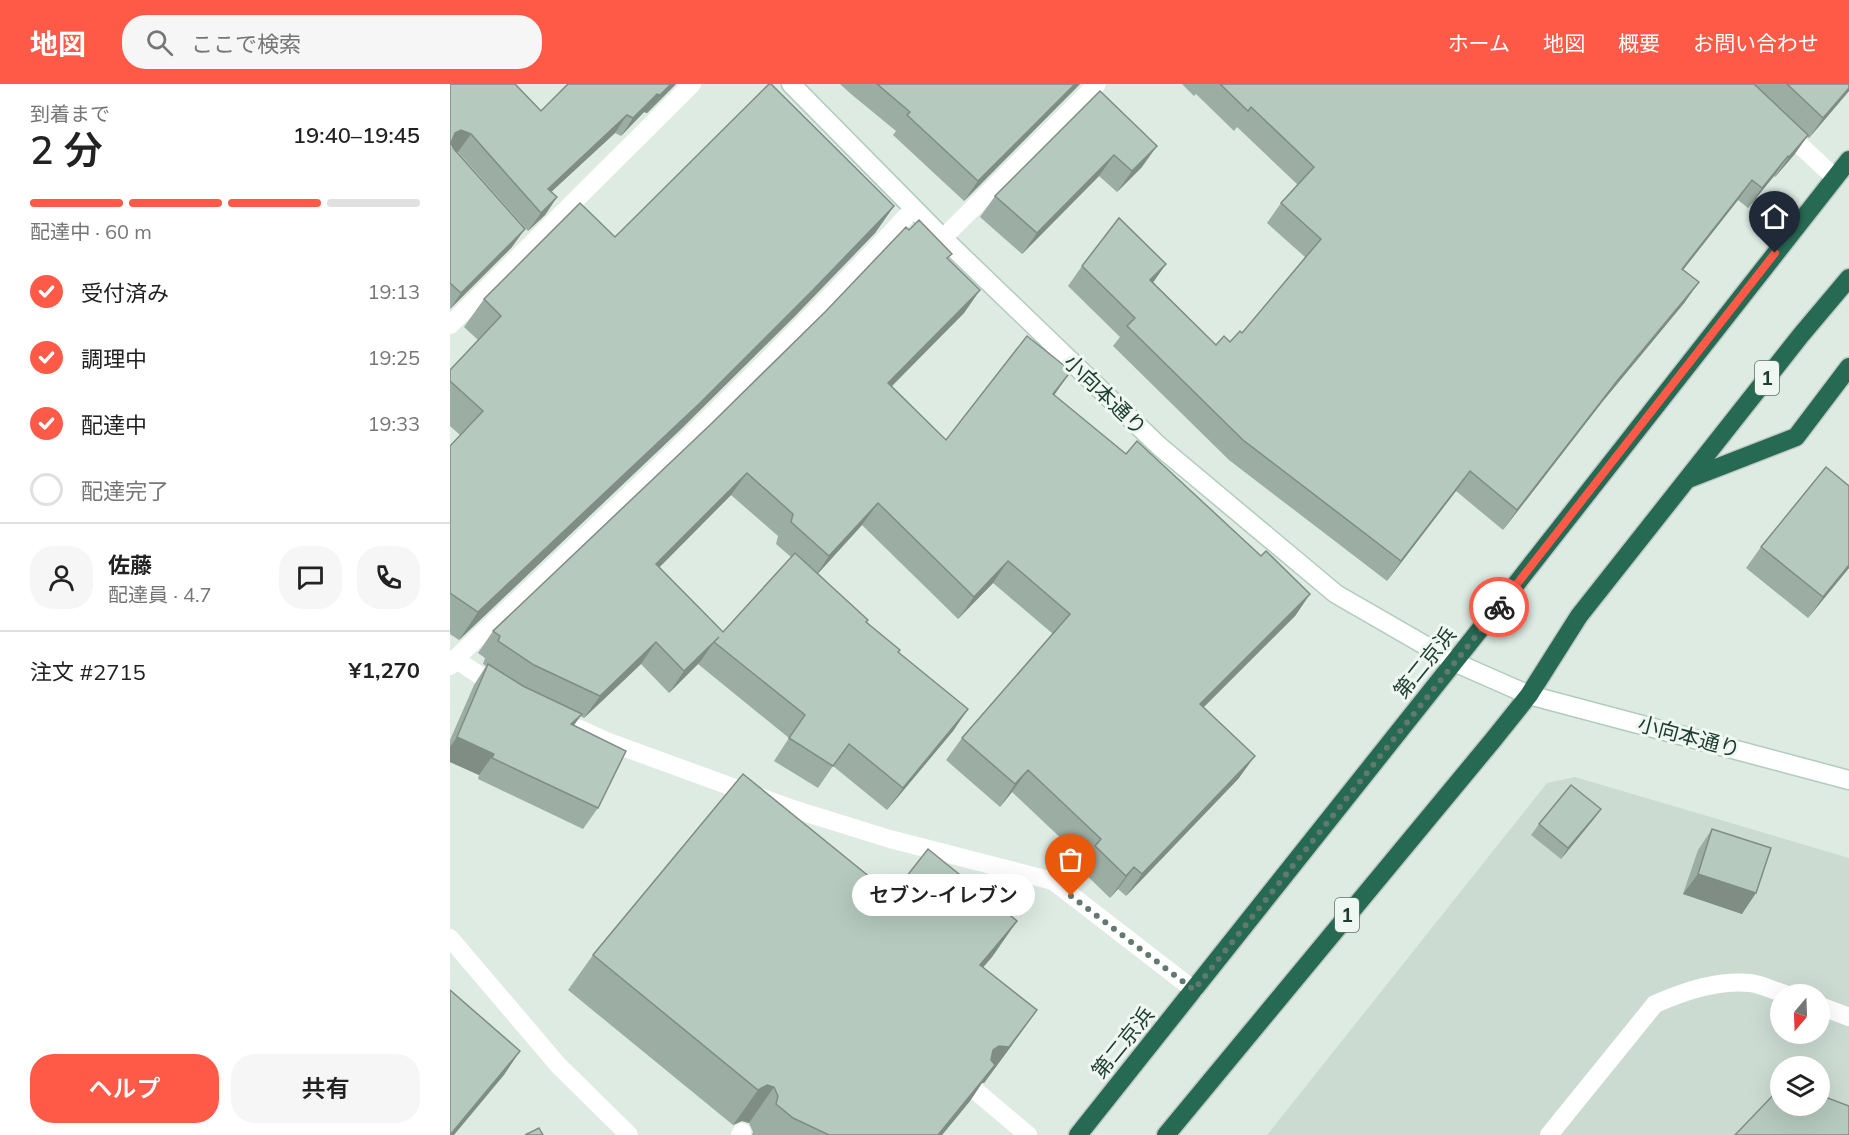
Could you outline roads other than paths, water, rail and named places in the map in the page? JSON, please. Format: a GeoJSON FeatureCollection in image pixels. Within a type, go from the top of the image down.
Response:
{"type":"FeatureCollection","features":[{"type":"Feature","properties":{"kind":"highway","name":"第二京浜"},"geometry":{"type":"LineString","coordinates":[[1078,1135],[1849,160]]}},
{"type":"Feature","properties":{"kind":"highway","name":"1"},"geometry":{"type":"LineString","coordinates":[[1166,1135],[1529,695],[1579,616],[1801,335],[1849,278]]}},
{"type":"Feature","properties":{"kind":"highway"},"geometry":{"type":"LineString","coordinates":[[1686,480],[1796,437],[1849,367]]}},
{"type":"Feature","properties":{"kind":"street"},"geometry":{"type":"LineString","coordinates":[[450,325],[692,84]]}},
{"type":"Feature","properties":{"kind":"street","name":"小向本通り"},"geometry":{"type":"LineString","coordinates":[[791,84],[942,238],[1159,446],[1336,594],[1454,662],[1529,695],[1849,780]]}},
{"type":"Feature","properties":{"kind":"street"},"geometry":{"type":"LineString","coordinates":[[942,238],[1097,84]]}},
{"type":"Feature","properties":{"kind":"street"},"geometry":{"type":"LineString","coordinates":[[1770,117],[1834,177]]}},
{"type":"Feature","properties":{"kind":"street"},"geometry":{"type":"LineString","coordinates":[[513,697],[452,663],[612,512],[857,271],[913,209]]}},
{"type":"Feature","properties":{"kind":"street"},"geometry":{"type":"LineString","coordinates":[[512,230],[528,248]]}},
{"type":"Feature","properties":{"kind":"street"},"geometry":{"type":"LineString","coordinates":[[565,722],[606,741],[789,808],[890,839],[1053,881],[1194,990]]}},
{"type":"Feature","properties":{"kind":"street"},"geometry":{"type":"LineString","coordinates":[[450,938],[558,1065],[629,1135]]}},
{"type":"Feature","properties":{"kind":"street"},"geometry":{"type":"LineString","coordinates":[[1549,1135],[1655,1004],[1711,984],[1751,983],[1770,989]]}},
{"type":"Feature","properties":{"kind":"street"},"geometry":{"type":"LineString","coordinates":[[1830,1010],[1849,1017]]}},
{"type":"Feature","properties":{"kind":"street"},"geometry":{"type":"LineString","coordinates":[[978,1092],[1028,1135]]}},
{"type":"Feature","properties":{"kind":"place","name":"セブン-イレブン"},"geometry":{"type":"Point","coordinates":[1071,896]}}]}
